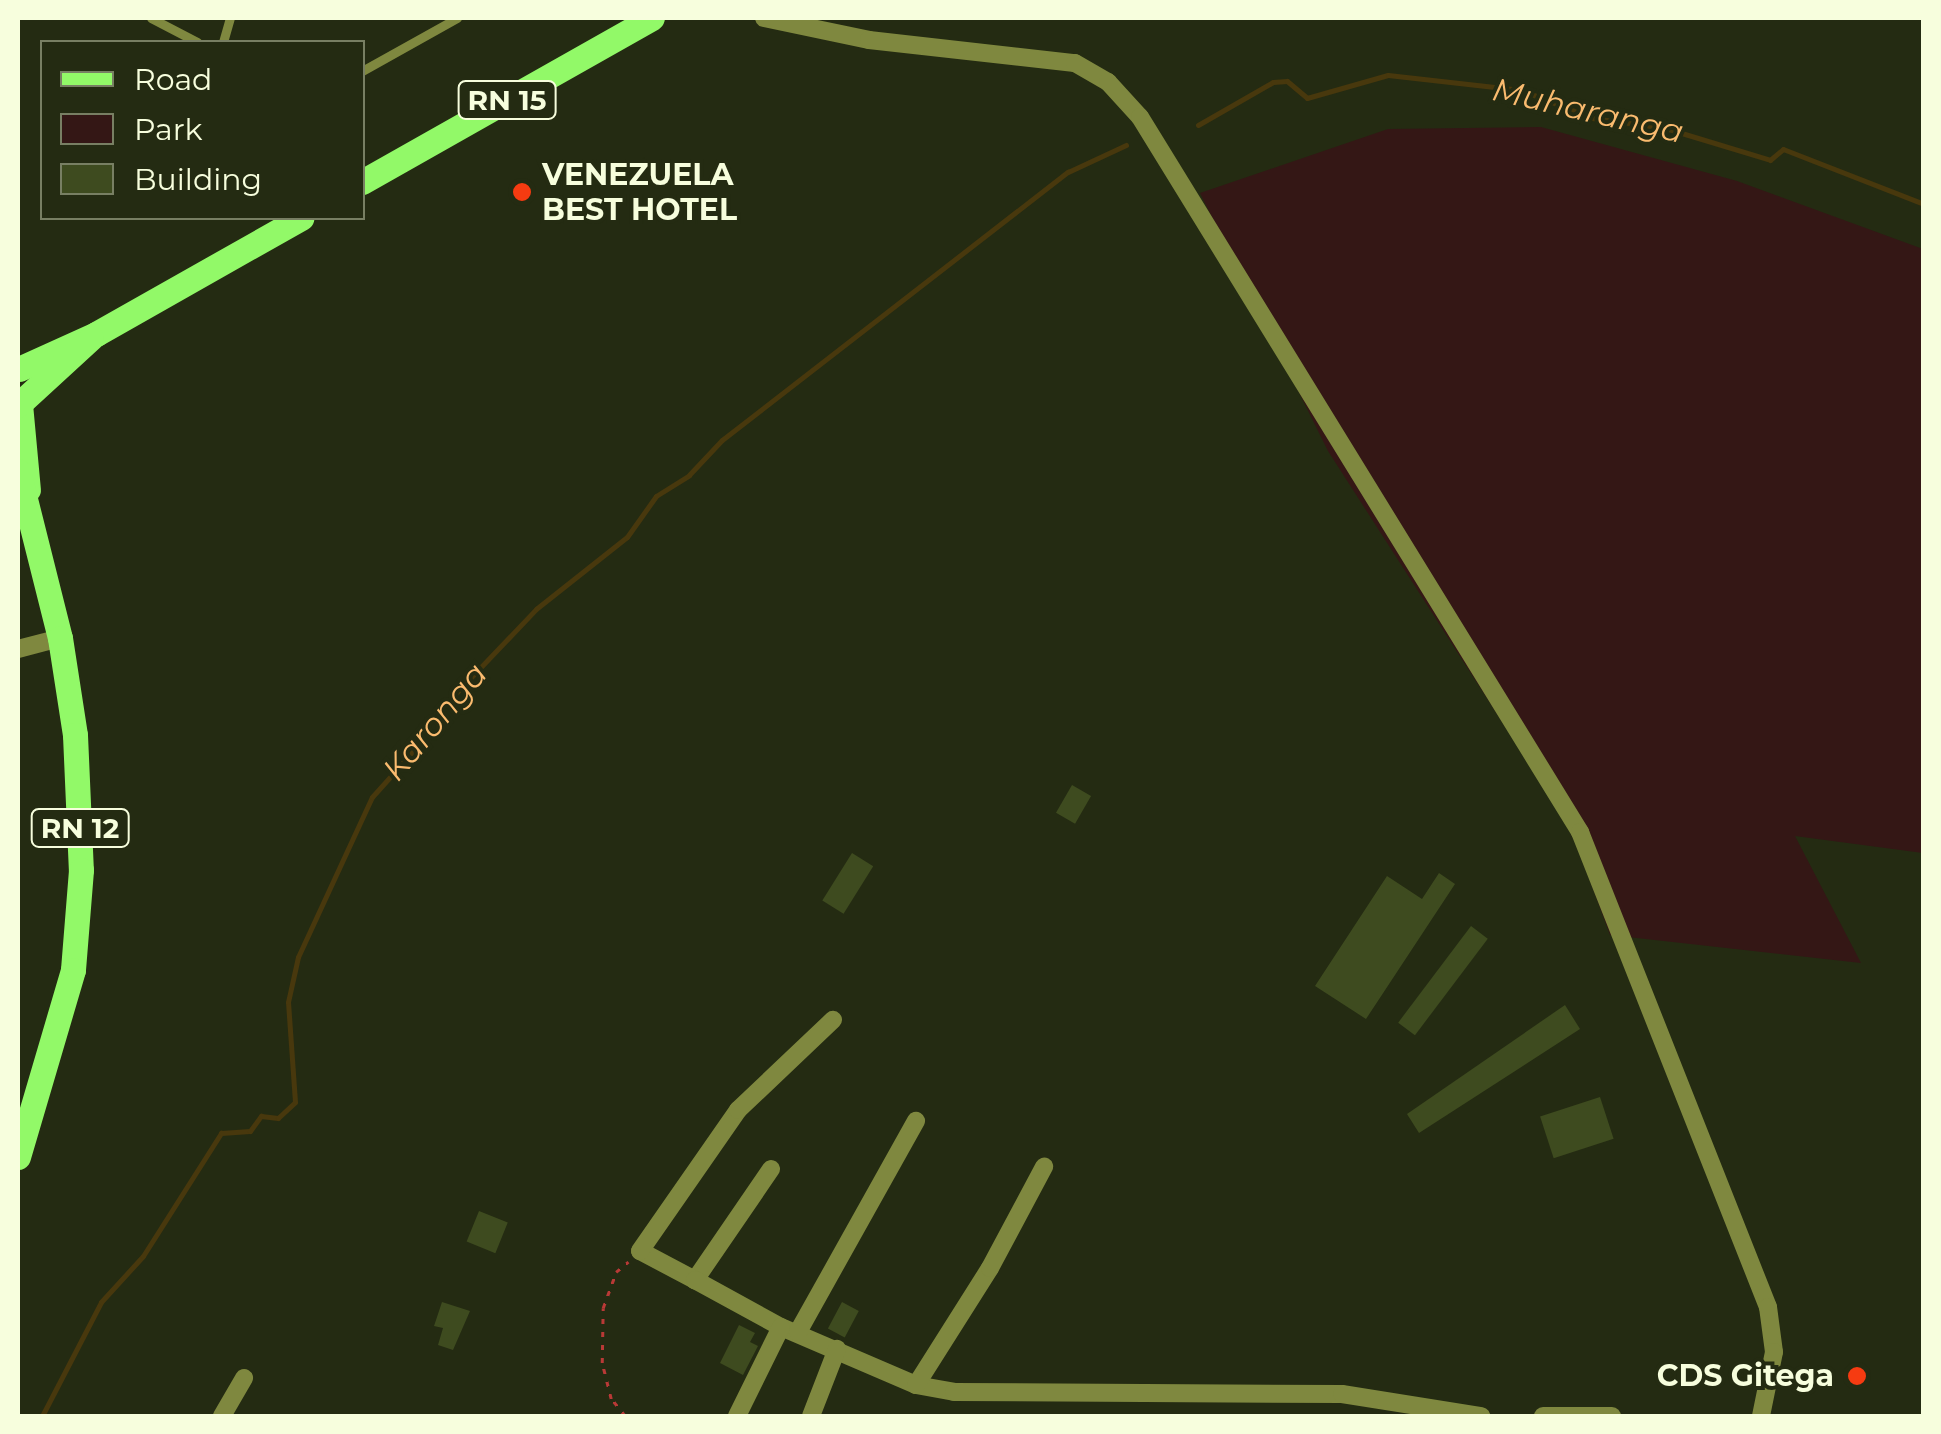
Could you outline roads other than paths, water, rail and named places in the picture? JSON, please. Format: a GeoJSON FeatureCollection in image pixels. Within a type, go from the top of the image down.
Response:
{"type":"FeatureCollection","features":[{"type":"Feature","properties":{"kind":"main road","name":"RN 15"},"geometry":{"type":"LineString","coordinates":[[365,180],[652,18]]}},
{"type":"Feature","properties":{"kind":"main road"},"geometry":{"type":"LineString","coordinates":[[21,402],[18,368],[96,334],[297,220]]}},
{"type":"Feature","properties":{"kind":"main road"},"geometry":{"type":"LineString","coordinates":[[21,402],[96,334]]}},
{"type":"Feature","properties":{"kind":"main road","name":"RN 12"},"geometry":{"type":"LineString","coordinates":[[18,1157],[57,1035],[78,924],[79,788],[60,638],[23,483],[21,402]]}},
{"type":"Feature","properties":{"kind":"street"},"geometry":{"type":"LineString","coordinates":[[764,18],[869,40],[1074,62],[1108,82],[1140,117],[1580,832],[1768,1307],[1774,1352],[1761,1416]]}},
{"type":"Feature","properties":{"kind":"street"},"geometry":{"type":"LineString","coordinates":[[18,649],[60,638]]}},
{"type":"Feature","properties":{"kind":"street"},"geometry":{"type":"LineString","coordinates":[[833,1020],[738,1110],[640,1251],[790,1330],[916,1385],[954,1392],[1342,1394],[1482,1416]]}},
{"type":"Feature","properties":{"kind":"street"},"geometry":{"type":"LineString","coordinates":[[737,1416],[916,1121]]}},
{"type":"Feature","properties":{"kind":"street"},"geometry":{"type":"LineString","coordinates":[[916,1385],[990,1268],[1044,1166]]}},
{"type":"Feature","properties":{"kind":"street"},"geometry":{"type":"LineString","coordinates":[[695,1280],[771,1169]]}},
{"type":"Feature","properties":{"kind":"street"},"geometry":{"type":"LineString","coordinates":[[811,1416],[837,1349]]}},
{"type":"Feature","properties":{"kind":"street"},"geometry":{"type":"LineString","coordinates":[[222,1416],[244,1378]]}},
{"type":"Feature","properties":{"kind":"street"},"geometry":{"type":"LineString","coordinates":[[1543,1416],[1612,1416]]}},
{"type":"Feature","properties":{"kind":"lane"},"geometry":{"type":"LineString","coordinates":[[151,18],[193,40]]}},
{"type":"Feature","properties":{"kind":"lane"},"geometry":{"type":"LineString","coordinates":[[365,68],[457,18]]}},
{"type":"Feature","properties":{"kind":"waterway","name":"Muharanga"},"geometry":{"type":"LineString","coordinates":[[1198,125],[1273,82],[1287,81],[1307,98],[1388,75],[1521,90],[1592,118],[1665,128],[1770,160],[1783,149],[1924,204]]}},
{"type":"Feature","properties":{"kind":"waterway","name":"Karonga"},"geometry":{"type":"LineString","coordinates":[[42,1416],[101,1302],[143,1256],[221,1133],[250,1131],[261,1116],[278,1118],[295,1102],[288,1002],[298,957],[372,797],[415,749],[419,732],[536,609],[627,537],[656,496],[689,475],[722,440],[1068,172],[1126,145]]}},
{"type":"Feature","properties":{"kind":"place","name":"VENEZUELA BEST HOTEL"},"geometry":{"type":"Point","coordinates":[522,192]}},
{"type":"Feature","properties":{"kind":"place","name":"CDS Gitega"},"geometry":{"type":"Point","coordinates":[1857,1376]}}]}
